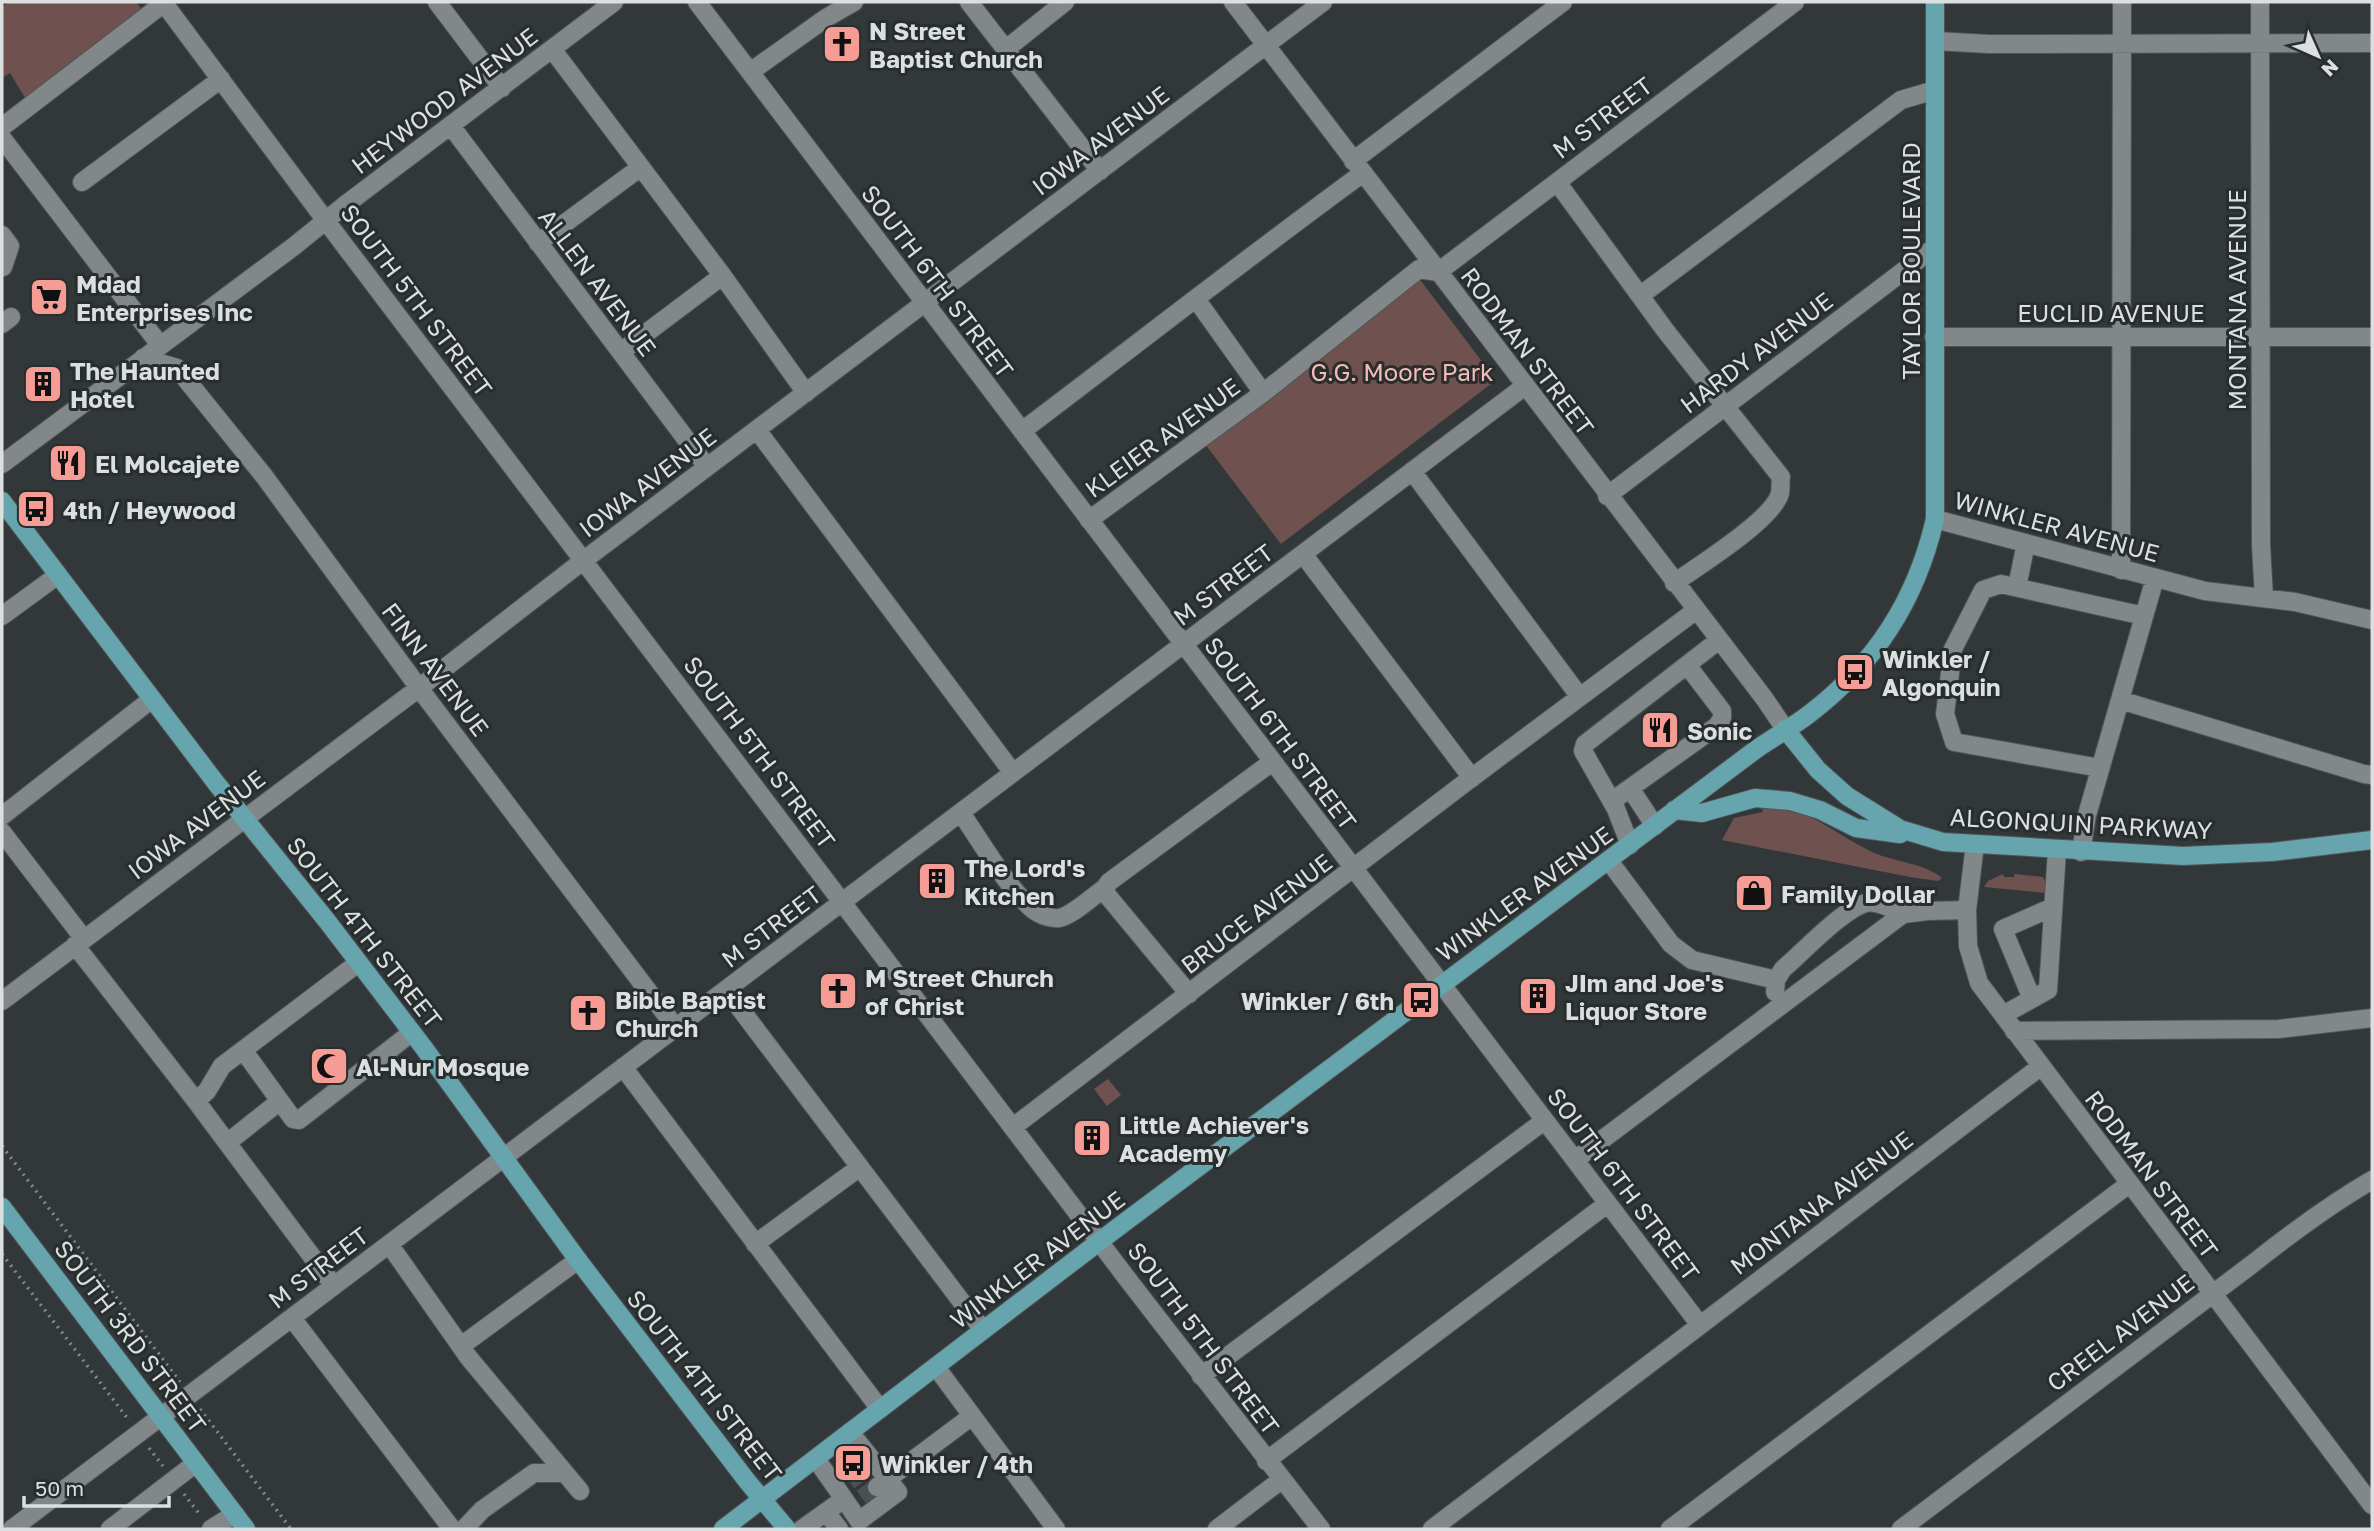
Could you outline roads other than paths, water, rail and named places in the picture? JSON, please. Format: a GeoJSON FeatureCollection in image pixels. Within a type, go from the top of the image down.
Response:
{"type":"FeatureCollection","features":[{"type":"Feature","properties":{"kind":"main road","name":"TAYLOR BOULEVARD"},"geometry":{"type":"LineString","coordinates":[[1934,519],[1935,2]]}},
{"type":"Feature","properties":{"kind":"main road","name":"SOUTH 4TH STREET"},"geometry":{"type":"LineString","coordinates":[[2,501],[358,963],[578,1260],[787,1529]]}},
{"type":"Feature","properties":{"kind":"main road","name":"WINKLER AVENUE"},"geometry":{"type":"LineString","coordinates":[[723,1529],[1100,1241],[1830,696],[1883,641],[1896,621],[1917,578],[1934,519]]}},
{"type":"Feature","properties":{"kind":"main road","name":"ALGONQUIN PARKWAY"},"geometry":{"type":"LineString","coordinates":[[1785,729],[1818,770],[1847,796],[1879,818],[1923,837],[1943,842],[2183,856],[2272,852],[2372,840]]}},
{"type":"Feature","properties":{"kind":"main road"},"geometry":{"type":"LineString","coordinates":[[1674,810],[1702,814],[1755,797],[1790,801],[1820,810],[1856,828],[1923,837]]}},
{"type":"Feature","properties":{"kind":"main road","name":"SOUTH 3RD STREET"},"geometry":{"type":"LineString","coordinates":[[2,1207],[246,1529]]}},
{"type":"Feature","properties":{"kind":"street"},"geometry":{"type":"LineString","coordinates":[[2,127],[163,2]]}},
{"type":"Feature","properties":{"kind":"street","name":"SOUTH 5TH STREET"},"geometry":{"type":"LineString","coordinates":[[163,2],[1201,1376],[1321,1529]]}},
{"type":"Feature","properties":{"kind":"street"},"geometry":{"type":"LineString","coordinates":[[437,2],[502,88]]}},
{"type":"Feature","properties":{"kind":"street","name":"HEYWOOD AVENUE"},"geometry":{"type":"LineString","coordinates":[[2,464],[614,2]]}},
{"type":"Feature","properties":{"kind":"street","name":"SOUTH 6TH STREET"},"geometry":{"type":"LineString","coordinates":[[697,2],[1700,1325]]}},
{"type":"Feature","properties":{"kind":"street"},"geometry":{"type":"LineString","coordinates":[[750,72],[853,2]]}},
{"type":"Feature","properties":{"kind":"street"},"geometry":{"type":"LineString","coordinates":[[970,2],[1100,171]]}},
{"type":"Feature","properties":{"kind":"street"},"geometry":{"type":"LineString","coordinates":[[1006,49],[1065,2]]}},
{"type":"Feature","properties":{"kind":"street","name":"RODMAN STREET"},"geometry":{"type":"LineString","coordinates":[[1233,2],[1785,729]]}},
{"type":"Feature","properties":{"kind":"street","name":"IOWA AVENUE"},"geometry":{"type":"LineString","coordinates":[[2,1001],[1323,2]]}},
{"type":"Feature","properties":{"kind":"street"},"geometry":{"type":"LineString","coordinates":[[1022,431],[1196,299],[1563,2]]}},
{"type":"Feature","properties":{"kind":"street","name":"M STREET"},"geometry":{"type":"LineString","coordinates":[[1438,272],[1795,2]]}},
{"type":"Feature","properties":{"kind":"street"},"geometry":{"type":"LineString","coordinates":[[2122,2],[2122,569]]}},
{"type":"Feature","properties":{"kind":"street","name":"MONTANA AVENUE"},"geometry":{"type":"LineString","coordinates":[[2260,2],[2261,544],[2264,598]]}},
{"type":"Feature","properties":{"kind":"street"},"geometry":{"type":"LineString","coordinates":[[1935,41],[1989,44],[2372,43]]}},
{"type":"Feature","properties":{"kind":"street"},"geometry":{"type":"LineString","coordinates":[[552,49],[806,393]]}},
{"type":"Feature","properties":{"kind":"street"},"geometry":{"type":"LineString","coordinates":[[82,182],[221,79]]}},
{"type":"Feature","properties":{"kind":"street"},"geometry":{"type":"LineString","coordinates":[[1641,295],[1901,100],[1935,90]]}},
{"type":"Feature","properties":{"kind":"street","name":"ALLEN AVENUE"},"geometry":{"type":"LineString","coordinates":[[450,126],[707,467]]}},
{"type":"Feature","properties":{"kind":"street"},"geometry":{"type":"LineString","coordinates":[[2,138],[160,345]]}},
{"type":"Feature","properties":{"kind":"street"},"geometry":{"type":"LineString","coordinates":[[538,243],[641,167]]}},
{"type":"Feature","properties":{"kind":"street"},"geometry":{"type":"LineString","coordinates":[[1557,182],[1665,330],[1781,477],[1780,494],[1774,505],[1754,526],[1674,583]]}},
{"type":"Feature","properties":{"kind":"street"},"geometry":{"type":"LineString","coordinates":[[2,235],[10,246],[3,267]]}},
{"type":"Feature","properties":{"kind":"street","name":"HARDY AVENUE"},"geometry":{"type":"LineString","coordinates":[[1608,496],[1935,247]]}},
{"type":"Feature","properties":{"kind":"street","name":"KLEIER AVENUE"},"geometry":{"type":"LineString","coordinates":[[1089,520],[1263,393],[1419,269],[1438,272]]}},
{"type":"Feature","properties":{"kind":"street"},"geometry":{"type":"LineString","coordinates":[[621,352],[722,276]]}},
{"type":"Feature","properties":{"kind":"street","name":"KLEIER AVENUE"},"geometry":{"type":"LineString","coordinates":[[1196,299],[1263,393]]}},
{"type":"Feature","properties":{"kind":"street","name":"EUCLID AVENUE"},"geometry":{"type":"LineString","coordinates":[[1934,338],[2372,337]]}},
{"type":"Feature","properties":{"kind":"street","name":"FINN AVENUE"},"geometry":{"type":"LineString","coordinates":[[144,358],[177,369],[264,476],[419,688],[676,1028]]}},
{"type":"Feature","properties":{"kind":"street","name":"M STREET"},"geometry":{"type":"LineString","coordinates":[[12,1529],[1525,386]]}},
{"type":"Feature","properties":{"kind":"street"},"geometry":{"type":"LineString","coordinates":[[757,430],[1013,773]]}},
{"type":"Feature","properties":{"kind":"street"},"geometry":{"type":"LineString","coordinates":[[1412,471],[1580,697]]}},
{"type":"Feature","properties":{"kind":"street","name":"WINKLER AVENUE"},"geometry":{"type":"LineString","coordinates":[[1934,519],[2226,595],[2295,602],[2372,620]]}},
{"type":"Feature","properties":{"kind":"street"},"geometry":{"type":"LineString","coordinates":[[2017,587],[2026,543]]}},
{"type":"Feature","properties":{"kind":"street"},"geometry":{"type":"LineString","coordinates":[[1303,554],[1472,778]]}},
{"type":"Feature","properties":{"kind":"street"},"geometry":{"type":"LineString","coordinates":[[2,616],[58,575]]}},
{"type":"Feature","properties":{"kind":"street"},"geometry":{"type":"LineString","coordinates":[[2081,852],[2087,815],[2155,578]]}},
{"type":"Feature","properties":{"kind":"street"},"geometry":{"type":"LineString","coordinates":[[2100,768],[1954,742],[1945,714],[1953,649],[1983,590],[2001,584],[2144,616]]}},
{"type":"Feature","properties":{"kind":"street","name":"BRUCE AVENUE"},"geometry":{"type":"LineString","coordinates":[[1013,1127],[1695,611]]}},
{"type":"Feature","properties":{"kind":"street"},"geometry":{"type":"LineString","coordinates":[[1630,845],[1612,801],[1583,751],[1585,744],[1719,640]]}},
{"type":"Feature","properties":{"kind":"street"},"geometry":{"type":"LineString","coordinates":[[1612,801],[1717,726],[1722,718],[1721,711],[1687,666]]}},
{"type":"Feature","properties":{"kind":"street"},"geometry":{"type":"LineString","coordinates":[[2,816],[152,699]]}},
{"type":"Feature","properties":{"kind":"street"},"geometry":{"type":"LineString","coordinates":[[2120,700],[2372,775]]}},
{"type":"Feature","properties":{"kind":"street"},"geometry":{"type":"LineString","coordinates":[[961,813],[1030,907],[1043,916],[1058,918],[1105,888],[1109,882],[1272,762]]}},
{"type":"Feature","properties":{"kind":"street"},"geometry":{"type":"LineString","coordinates":[[1630,788],[1655,826]]}},
{"type":"Feature","properties":{"kind":"street"},"geometry":{"type":"LineString","coordinates":[[2,832],[79,942],[334,1286]]}},
{"type":"Feature","properties":{"kind":"street","name":"RODMAN STREET"},"geometry":{"type":"LineString","coordinates":[[1975,844],[1967,910],[1968,946],[1979,983],[2372,1505]]}},
{"type":"Feature","properties":{"kind":"street"},"geometry":{"type":"LineString","coordinates":[[2003,1016],[2048,990],[2057,850]]}},
{"type":"Feature","properties":{"kind":"street"},"geometry":{"type":"LineString","coordinates":[[1609,861],[1671,944],[1692,960],[1776,980]]}},
{"type":"Feature","properties":{"kind":"street"},"geometry":{"type":"LineString","coordinates":[[1105,888],[1107,895],[1189,993]]}},
{"type":"Feature","properties":{"kind":"street"},"geometry":{"type":"LineString","coordinates":[[1779,1007],[1774,991],[1776,980],[1783,969],[1849,911],[1868,902],[1882,904],[1903,914]]}},
{"type":"Feature","properties":{"kind":"street"},"geometry":{"type":"LineString","coordinates":[[2032,999],[2003,929],[2053,907]]}},
{"type":"Feature","properties":{"kind":"street"},"geometry":{"type":"LineString","coordinates":[[1575,1160],[1903,914],[1967,910]]}},
{"type":"Feature","properties":{"kind":"street"},"geometry":{"type":"LineString","coordinates":[[196,1101],[207,1091],[222,1066],[358,963]]}},
{"type":"Feature","properties":{"kind":"street"},"geometry":{"type":"LineString","coordinates":[[726,989],[983,1330]]}},
{"type":"Feature","properties":{"kind":"street"},"geometry":{"type":"LineString","coordinates":[[2014,1031],[2279,1029],[2372,1018]]}},
{"type":"Feature","properties":{"kind":"street"},"geometry":{"type":"LineString","coordinates":[[243,1050],[293,1119],[299,1119],[411,1033]]}},
{"type":"Feature","properties":{"kind":"street","name":"MONTANA AVENUE"},"geometry":{"type":"LineString","coordinates":[[1432,1529],[2040,1067]]}},
{"type":"Feature","properties":{"kind":"street"},"geometry":{"type":"LineString","coordinates":[[623,1068],[880,1409]]}},
{"type":"Feature","properties":{"kind":"street"},"geometry":{"type":"LineString","coordinates":[[227,1143],[280,1101]]}},
{"type":"Feature","properties":{"kind":"street"},"geometry":{"type":"LineString","coordinates":[[1201,1376],[1545,1121]]}},
{"type":"Feature","properties":{"kind":"street"},"geometry":{"type":"LineString","coordinates":[[755,1244],[860,1167]]}},
{"type":"Feature","properties":{"kind":"street","name":"CREEL AVENUE"},"geometry":{"type":"LineString","coordinates":[[1901,1529],[2301,1225],[2372,1180]]}},
{"type":"Feature","properties":{"kind":"street"},"geometry":{"type":"LineString","coordinates":[[1670,1529],[2129,1184]]}},
{"type":"Feature","properties":{"kind":"street"},"geometry":{"type":"LineString","coordinates":[[1266,1461],[1607,1204]]}},
{"type":"Feature","properties":{"kind":"street"},"geometry":{"type":"LineString","coordinates":[[389,1244],[461,1346],[580,1491]]}},
{"type":"Feature","properties":{"kind":"street"},"geometry":{"type":"LineString","coordinates":[[461,1346],[578,1260]]}},
{"type":"Feature","properties":{"kind":"street"},"geometry":{"type":"LineString","coordinates":[[292,1318],[452,1529]]}},
{"type":"Feature","properties":{"kind":"street"},"geometry":{"type":"LineString","coordinates":[[936,1367],[1056,1529]]}},
{"type":"Feature","properties":{"kind":"street"},"geometry":{"type":"LineString","coordinates":[[882,1483],[972,1416]]}},
{"type":"Feature","properties":{"kind":"street"},"geometry":{"type":"LineString","coordinates":[[816,1459],[849,1495],[859,1521],[898,1492],[882,1483],[850,1432]]}},
{"type":"Feature","properties":{"kind":"street"},"geometry":{"type":"LineString","coordinates":[[110,1529],[196,1462]]}},
{"type":"Feature","properties":{"kind":"street"},"geometry":{"type":"LineString","coordinates":[[464,1529],[482,1510],[534,1473],[564,1473]]}},
{"type":"Feature","properties":{"kind":"street"},"geometry":{"type":"LineString","coordinates":[[1217,1529],[1281,1480]]}},
{"type":"Feature","properties":{"kind":"street"},"geometry":{"type":"LineString","coordinates":[[802,1529],[849,1495]]}},
{"type":"Feature","properties":{"kind":"street"},"geometry":{"type":"LineString","coordinates":[[826,1512],[839,1529]]}},
{"type":"Feature","properties":{"kind":"street"},"geometry":{"type":"LineString","coordinates":[[211,1529],[234,1514]]}},
{"type":"Feature","properties":{"kind":"tunnel"},"geometry":{"type":"LineString","coordinates":[[849,1481],[864,1470]]}},
{"type":"Feature","properties":{"kind":"tunnel"},"geometry":{"type":"LineString","coordinates":[[862,1498],[877,1487]]}},
{"type":"Feature","properties":{"kind":"place","name":"N Street Baptist Church"},"geometry":{"type":"Point","coordinates":[842,44]}},
{"type":"Feature","properties":{"kind":"place","name":"Mdad Enterprises Inc"},"geometry":{"type":"Point","coordinates":[49,297]}},
{"type":"Feature","properties":{"kind":"place","name":"The Haunted Hotel"},"geometry":{"type":"Point","coordinates":[43,384]}},
{"type":"Feature","properties":{"kind":"place","name":"El Molcajete"},"geometry":{"type":"Point","coordinates":[68,463]}},
{"type":"Feature","properties":{"kind":"place","name":"4th / Heywood"},"geometry":{"type":"Point","coordinates":[36,509]}},
{"type":"Feature","properties":{"kind":"place","name":"Winkler / Algonquin"},"geometry":{"type":"Point","coordinates":[1855,672]}},
{"type":"Feature","properties":{"kind":"place","name":"Sonic"},"geometry":{"type":"Point","coordinates":[1660,730]}},
{"type":"Feature","properties":{"kind":"place","name":"The Lord's Kitchen"},"geometry":{"type":"Point","coordinates":[937,881]}},
{"type":"Feature","properties":{"kind":"place","name":"Family Dollar"},"geometry":{"type":"Point","coordinates":[1754,893]}},
{"type":"Feature","properties":{"kind":"place","name":"M Street Church of Christ"},"geometry":{"type":"Point","coordinates":[838,991]}},
{"type":"Feature","properties":{"kind":"place","name":"JIm and Joe's Liquor Store"},"geometry":{"type":"Point","coordinates":[1538,996]}},
{"type":"Feature","properties":{"kind":"place","name":"Winkler / 6th"},"geometry":{"type":"Point","coordinates":[1421,1000]}},
{"type":"Feature","properties":{"kind":"place","name":"Bible Baptist Church"},"geometry":{"type":"Point","coordinates":[588,1013]}},
{"type":"Feature","properties":{"kind":"place","name":"Al-Nur Mosque"},"geometry":{"type":"Point","coordinates":[329,1066]}},
{"type":"Feature","properties":{"kind":"place","name":"Little Achiever's Academy"},"geometry":{"type":"Point","coordinates":[1092,1138]}},
{"type":"Feature","properties":{"kind":"place","name":"Winkler / 4th"},"geometry":{"type":"Point","coordinates":[853,1463]}},
{"type":"Feature","properties":{"kind":"park label","name":"G.G. Moore Park"},"geometry":{"type":"Point","coordinates":[1402,371]}}]}
